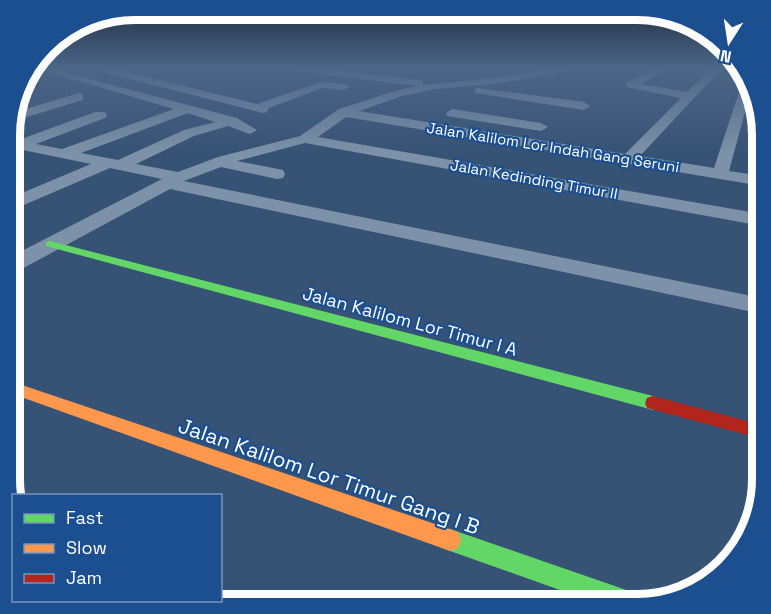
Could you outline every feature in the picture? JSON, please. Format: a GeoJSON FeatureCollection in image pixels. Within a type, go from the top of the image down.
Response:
{"type":"FeatureCollection","features":[{"type":"Feature","properties":{"kind":"street"},"geometry":{"type":"LineString","coordinates":[[21,112],[53,97]]}},
{"type":"Feature","properties":{"kind":"street"},"geometry":{"type":"LineString","coordinates":[[20,144],[101,115],[56,97]]}},
{"type":"Feature","properties":{"kind":"street"},"geometry":{"type":"LineString","coordinates":[[70,97],[79,97]]}},
{"type":"Feature","properties":{"kind":"street"},"geometry":{"type":"LineString","coordinates":[[142,97],[231,122],[250,130]]}},
{"type":"Feature","properties":{"kind":"street"},"geometry":{"type":"LineString","coordinates":[[217,97],[260,107],[289,97]]}},
{"type":"Feature","properties":{"kind":"street"},"geometry":{"type":"LineString","coordinates":[[20,260],[174,180],[221,161],[305,139],[362,97]]}},
{"type":"Feature","properties":{"kind":"street"},"geometry":{"type":"LineString","coordinates":[[376,97],[405,107]]}},
{"type":"Feature","properties":{"kind":"street"},"geometry":{"type":"LineString","coordinates":[[428,97],[584,105]]}},
{"type":"Feature","properties":{"kind":"street"},"geometry":{"type":"LineString","coordinates":[[433,97],[541,127]]}},
{"type":"Feature","properties":{"kind":"street"},"geometry":{"type":"LineString","coordinates":[[628,160],[689,97]]}},
{"type":"Feature","properties":{"kind":"street"},"geometry":{"type":"LineString","coordinates":[[720,174],[743,97]]}},
{"type":"Feature","properties":{"kind":"street"},"geometry":{"type":"LineString","coordinates":[[20,201],[189,133],[231,122],[263,109],[260,107]]}},
{"type":"Feature","properties":{"kind":"street"},"geometry":{"type":"LineString","coordinates":[[66,153],[186,109]]}},
{"type":"Feature","properties":{"kind":"street","name":"Jalan Kalilom Lor Indah Gang Seruni"},"geometry":{"type":"LineString","coordinates":[[344,112],[752,179]]}},
{"type":"Feature","properties":{"kind":"street"},"geometry":{"type":"LineString","coordinates":[[20,128],[46,135]]}},
{"type":"Feature","properties":{"kind":"street","name":"Jalan Kedinding Timur II"},"geometry":{"type":"LineString","coordinates":[[305,139],[752,218]]}},
{"type":"Feature","properties":{"kind":"street"},"geometry":{"type":"LineString","coordinates":[[20,147],[66,153],[174,180],[752,304]]}},
{"type":"Feature","properties":{"kind":"street"},"geometry":{"type":"LineString","coordinates":[[221,161],[230,165],[277,174]]}},
{"type":"Feature","properties":{"kind":"street","name":"Jalan Kalilom Lor Timur I A"},"geometry":{"type":"LineString","coordinates":[[50,244],[751,429]]}},
{"type":"Feature","properties":{"kind":"street","name":"Jalan Kalilom Lor Timur Gang I B"},"geometry":{"type":"LineString","coordinates":[[20,391],[602,594]]}},
{"type":"Feature","properties":{"kind":"traffic: fast"},"geometry":{"type":"LineString","coordinates":[[50,244],[653,403]]}},
{"type":"Feature","properties":{"kind":"traffic: fast"},"geometry":{"type":"LineString","coordinates":[[450,540],[604,594]]}},
{"type":"Feature","properties":{"kind":"traffic: slow"},"geometry":{"type":"LineString","coordinates":[[20,390],[450,540]]}},
{"type":"Feature","properties":{"kind":"traffic: jam"},"geometry":{"type":"LineString","coordinates":[[653,403],[751,429]]}}]}
